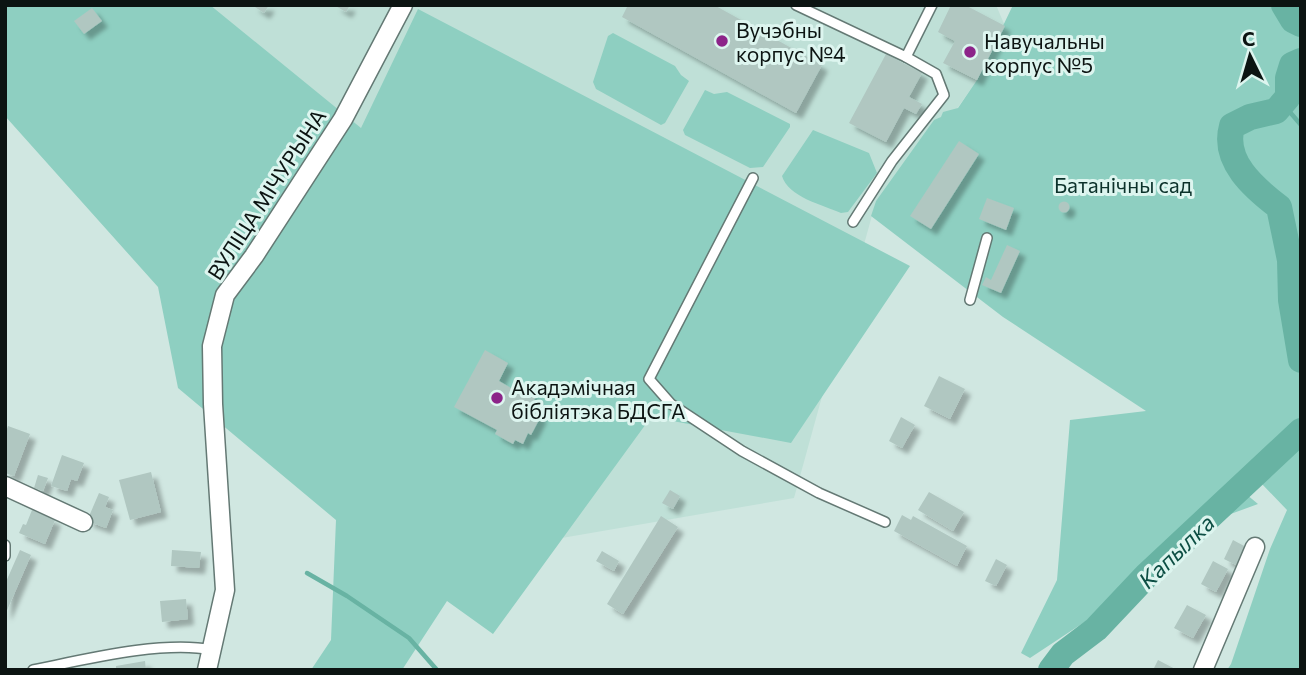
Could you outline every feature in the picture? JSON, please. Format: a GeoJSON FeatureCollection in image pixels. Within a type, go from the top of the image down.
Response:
{"type":"FeatureCollection","features":[{"type":"Feature","properties":{"kind":"street","name":"ВУЛІЦА МІЧУРЫНА"},"geometry":{"type":"LineString","coordinates":[[207,670],[225,590],[212,346],[225,295],[254,257],[343,119],[403,5]]}},
{"type":"Feature","properties":{"kind":"street"},"geometry":{"type":"LineString","coordinates":[[5,486],[83,522]]}},
{"type":"Feature","properties":{"kind":"street"},"geometry":{"type":"LineString","coordinates":[[1203,670],[1255,547]]}},
{"type":"Feature","properties":{"kind":"lane"},"geometry":{"type":"LineString","coordinates":[[796,5],[936,74],[944,95],[892,160],[853,222]]}},
{"type":"Feature","properties":{"kind":"lane"},"geometry":{"type":"LineString","coordinates":[[906,57],[932,5]]}},
{"type":"Feature","properties":{"kind":"lane"},"geometry":{"type":"LineString","coordinates":[[753,178],[649,379],[671,404],[742,451],[819,493],[885,522]]}},
{"type":"Feature","properties":{"kind":"lane"},"geometry":{"type":"LineString","coordinates":[[970,300],[987,239]]}},
{"type":"Feature","properties":{"kind":"lane"},"geometry":{"type":"LineString","coordinates":[[5,545],[5,556]]}},
{"type":"Feature","properties":{"kind":"lane"},"geometry":{"type":"LineString","coordinates":[[33,670],[95,657],[156,649],[192,646],[212,650]]}},
{"type":"Feature","properties":{"kind":"shaded area"},"geometry":{"type":"Polygon","coordinates":[[[158,5],[996,5],[1005,26],[977,80],[954,113],[876,201],[794,498],[394,567],[158,5]]]}},
{"type":"Feature","properties":{"kind":"green space"},"geometry":{"type":"Polygon","coordinates":[[[5,5],[210,5],[361,128],[418,9],[910,266],[791,443],[651,417],[493,634],[447,601],[402,670],[311,670],[331,640],[336,520],[178,388],[158,287],[5,116],[5,5]]]}},
{"type":"Feature","properties":{"kind":"green space","name":"Батанічны сад"},"geometry":{"type":"Polygon","coordinates":[[[1013,5],[1301,5],[1301,670],[1227,670],[1270,549],[1287,510],[1247,472],[1234,484],[1258,504],[1187,530],[1086,621],[1030,658],[1021,653],[1057,580],[1070,420],[1146,411],[1003,317],[871,216],[876,201],[934,120],[941,117],[943,112],[958,108],[977,80],[1013,5]]]}},
{"type":"Feature","properties":{"kind":"green space"},"geometry":{"type":"Polygon","coordinates":[[[613,33],[675,66],[689,81],[665,123],[661,125],[596,89],[593,82],[608,36],[613,33]]]}},
{"type":"Feature","properties":{"kind":"green space"},"geometry":{"type":"Polygon","coordinates":[[[705,90],[714,94],[727,92],[790,124],[763,167],[750,168],[685,135],[683,130],[705,90]]]}},
{"type":"Feature","properties":{"kind":"green space"},"geometry":{"type":"Polygon","coordinates":[[[813,130],[869,153],[877,173],[848,212],[841,213],[799,195],[791,190],[782,176],[813,130]]]}},
{"type":"Feature","properties":{"kind":"building"},"geometry":{"type":"Polygon","coordinates":[[[252,5],[269,5],[264,13],[252,5]]]}},
{"type":"Feature","properties":{"kind":"building"},"geometry":{"type":"Polygon","coordinates":[[[334,5],[350,5],[346,12],[334,5]]]}},
{"type":"Feature","properties":{"kind":"building","name":"Вучэбны корпус №4"},"geometry":{"type":"Polygon","coordinates":[[[628,5],[714,5],[822,65],[796,113],[622,17],[628,5]]]}},
{"type":"Feature","properties":{"kind":"building","name":"Навучальны корпус №5"},"geometry":{"type":"Polygon","coordinates":[[[951,5],[965,5],[1005,26],[977,80],[943,63],[955,41],[938,32],[951,5]]]}},
{"type":"Feature","properties":{"kind":"building"},"geometry":{"type":"Polygon","coordinates":[[[92,8],[102,21],[84,34],[74,21],[92,8]]]}},
{"type":"Feature","properties":{"kind":"building"},"geometry":{"type":"Polygon","coordinates":[[[886,54],[922,73],[909,97],[922,104],[916,114],[904,108],[886,142],[849,123],[886,54]]]}},
{"type":"Feature","properties":{"kind":"building"},"geometry":{"type":"Polygon","coordinates":[[[959,141],[979,154],[931,229],[910,216],[959,141]]]}},
{"type":"Feature","properties":{"kind":"building"},"geometry":{"type":"Polygon","coordinates":[[[987,198],[1014,208],[1006,230],[979,219],[987,198]]]}},
{"type":"Feature","properties":{"kind":"building"},"geometry":{"type":"Polygon","coordinates":[[[1064,201],[1070,207],[1064,213],[1058,207],[1064,201]]]}},
{"type":"Feature","properties":{"kind":"building"},"geometry":{"type":"Polygon","coordinates":[[[1007,245],[1020,251],[1001,293],[982,285],[986,277],[991,280],[1007,245]]]}},
{"type":"Feature","properties":{"kind":"building","name":"Акадэмічная бібліятэка БДСГА"},"geometry":{"type":"Polygon","coordinates":[[[485,350],[508,363],[499,381],[518,392],[520,387],[537,396],[534,400],[543,405],[538,415],[541,416],[523,444],[515,440],[513,444],[495,434],[497,430],[454,407],[485,350]]]}},
{"type":"Feature","properties":{"kind":"building"},"geometry":{"type":"Polygon","coordinates":[[[939,376],[965,389],[950,419],[924,406],[939,376]]]}},
{"type":"Feature","properties":{"kind":"building"},"geometry":{"type":"Polygon","coordinates":[[[901,417],[915,425],[902,448],[889,441],[901,417]]]}},
{"type":"Feature","properties":{"kind":"building"},"geometry":{"type":"Polygon","coordinates":[[[8,426],[30,434],[14,476],[5,473],[5,435],[8,426]]]}},
{"type":"Feature","properties":{"kind":"building"},"geometry":{"type":"Polygon","coordinates":[[[62,455],[84,463],[77,481],[71,479],[67,491],[51,486],[62,455]]]}},
{"type":"Feature","properties":{"kind":"building"},"geometry":{"type":"Polygon","coordinates":[[[151,472],[161,512],[130,520],[119,480],[151,472]]]}},
{"type":"Feature","properties":{"kind":"building"},"geometry":{"type":"Polygon","coordinates":[[[38,475],[48,478],[43,491],[34,488],[38,475]]]}},
{"type":"Feature","properties":{"kind":"building"},"geometry":{"type":"Polygon","coordinates":[[[670,490],[680,496],[673,509],[662,503],[670,490]]]}},
{"type":"Feature","properties":{"kind":"building"},"geometry":{"type":"Polygon","coordinates":[[[929,492],[964,512],[953,531],[918,510],[929,492]]]}},
{"type":"Feature","properties":{"kind":"building"},"geometry":{"type":"Polygon","coordinates":[[[99,493],[109,497],[105,507],[113,510],[106,528],[87,521],[99,493]]]}},
{"type":"Feature","properties":{"kind":"building"},"geometry":{"type":"Polygon","coordinates":[[[32,510],[55,520],[45,544],[19,533],[23,524],[26,525],[32,510]]]}},
{"type":"Feature","properties":{"kind":"building"},"geometry":{"type":"Polygon","coordinates":[[[902,515],[911,520],[913,516],[967,546],[957,566],[894,531],[902,515]]]}},
{"type":"Feature","properties":{"kind":"building"},"geometry":{"type":"Polygon","coordinates":[[[661,516],[678,527],[623,614],[607,604],[661,516]]]}},
{"type":"Feature","properties":{"kind":"building"},"geometry":{"type":"Polygon","coordinates":[[[1233,540],[1246,547],[1236,565],[1224,559],[1233,540]]]}},
{"type":"Feature","properties":{"kind":"building"},"geometry":{"type":"Polygon","coordinates":[[[20,550],[31,555],[5,615],[5,584],[20,550]]]}},
{"type":"Feature","properties":{"kind":"building"},"geometry":{"type":"Polygon","coordinates":[[[172,550],[201,552],[199,568],[171,566],[172,550]]]}},
{"type":"Feature","properties":{"kind":"building"},"geometry":{"type":"Polygon","coordinates":[[[602,551],[619,561],[614,571],[596,561],[602,551]]]}},
{"type":"Feature","properties":{"kind":"building"},"geometry":{"type":"Polygon","coordinates":[[[996,559],[1007,565],[996,586],[985,581],[996,559]]]}},
{"type":"Feature","properties":{"kind":"building"},"geometry":{"type":"Polygon","coordinates":[[[1213,561],[1228,569],[1216,592],[1201,584],[1213,561]]]}},
{"type":"Feature","properties":{"kind":"building"},"geometry":{"type":"Polygon","coordinates":[[[186,599],[188,619],[162,622],[160,601],[186,599]]]}},
{"type":"Feature","properties":{"kind":"building"},"geometry":{"type":"Polygon","coordinates":[[[1187,605],[1206,615],[1193,638],[1174,628],[1187,605]]]}},
{"type":"Feature","properties":{"kind":"building"},"geometry":{"type":"Polygon","coordinates":[[[1158,660],[1177,670],[1153,670],[1158,660]]]}},
{"type":"Feature","properties":{"kind":"building"},"geometry":{"type":"Polygon","coordinates":[[[145,661],[146,670],[116,670],[116,666],[145,661]]]}},
{"type":"Feature","properties":{"kind":"waterway","name":"Капылка"},"geometry":{"type":"LineString","coordinates":[[1284,5],[1293,20],[1301,24]]}},
{"type":"Feature","properties":{"kind":"waterway","name":"Капылка"},"geometry":{"type":"LineString","coordinates":[[1301,61],[1292,65],[1288,78],[1288,97],[1276,111],[1250,117],[1232,126],[1230,139],[1232,151],[1242,172],[1279,207],[1290,260],[1291,300],[1301,360]]}},
{"type":"Feature","properties":{"kind":"waterway"},"geometry":{"type":"LineString","coordinates":[[1283,104],[1301,125]]}},
{"type":"Feature","properties":{"kind":"waterway","name":"Капылка"},"geometry":{"type":"LineString","coordinates":[[1051,670],[1063,654],[1096,629],[1147,575],[1301,431]]}},
{"type":"Feature","properties":{"kind":"waterway"},"geometry":{"type":"LineString","coordinates":[[307,573],[347,596],[409,638],[437,670]]}},
{"type":"Feature","properties":{"kind":"place","name":"Вучэбны корпус №4"},"geometry":{"type":"Point","coordinates":[722,41]}},
{"type":"Feature","properties":{"kind":"place","name":"Навучальны корпус №5"},"geometry":{"type":"Point","coordinates":[970,52]}},
{"type":"Feature","properties":{"kind":"place","name":"Акадэмічная бібліятэка БДСГА"},"geometry":{"type":"Point","coordinates":[497,398]}}]}
